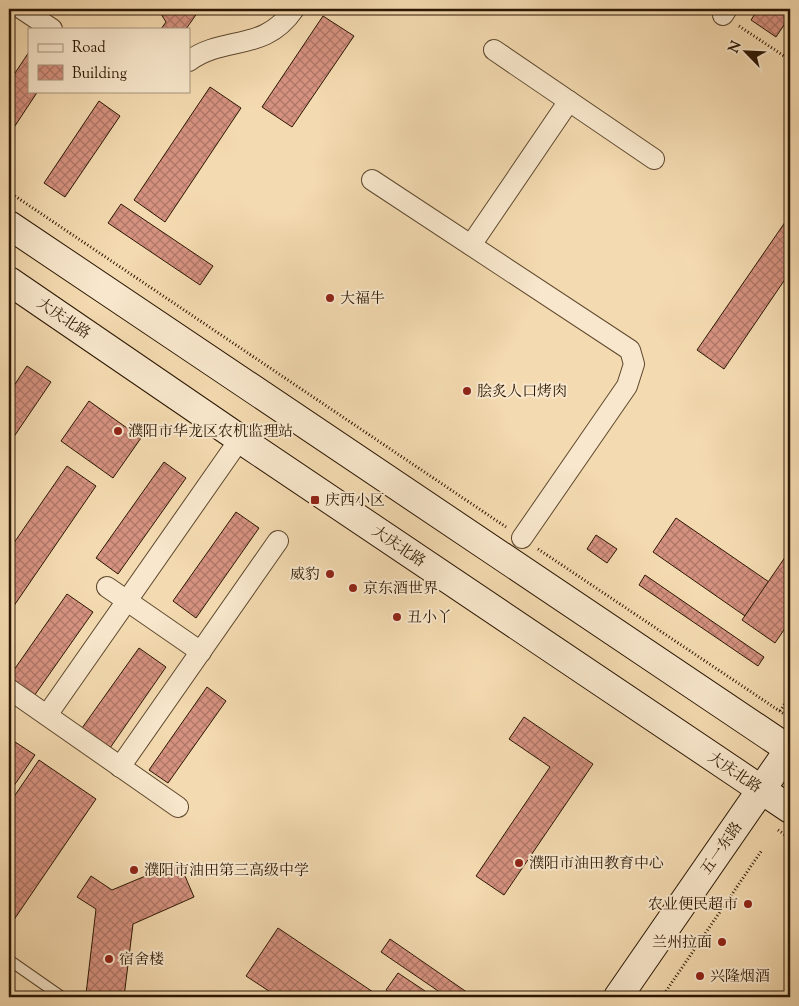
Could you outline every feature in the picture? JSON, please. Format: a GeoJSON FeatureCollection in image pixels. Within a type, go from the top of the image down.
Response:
{"type":"FeatureCollection","features":[{"type":"Feature","properties":{"kind":"main road"},"geometry":{"type":"LineString","coordinates":[[9,225],[790,749]]}},
{"type":"Feature","properties":{"kind":"main road","name":"大庆北路"},"geometry":{"type":"LineString","coordinates":[[9,281],[240,439],[779,794]]}},
{"type":"Feature","properties":{"kind":"main road","name":"五一东路"},"geometry":{"type":"LineString","coordinates":[[641,997],[779,794],[790,749]]}},
{"type":"Feature","properties":{"kind":"main road","name":"五一东路"},"geometry":{"type":"LineString","coordinates":[[618,997],[779,794]]}},
{"type":"Feature","properties":{"kind":"street"},"geometry":{"type":"LineString","coordinates":[[22,9],[50,28]]}},
{"type":"Feature","properties":{"kind":"street"},"geometry":{"type":"LineString","coordinates":[[190,60],[202,51],[242,44],[265,36],[289,16],[294,9]]}},
{"type":"Feature","properties":{"kind":"street"},"geometry":{"type":"LineString","coordinates":[[494,50],[654,159]]}},
{"type":"Feature","properties":{"kind":"street"},"geometry":{"type":"LineString","coordinates":[[471,245],[569,101]]}},
{"type":"Feature","properties":{"kind":"street"},"geometry":{"type":"LineString","coordinates":[[372,180],[630,350],[634,364],[627,386],[522,538]]}},
{"type":"Feature","properties":{"kind":"street"},"geometry":{"type":"LineString","coordinates":[[47,715],[240,439]]}},
{"type":"Feature","properties":{"kind":"street"},"geometry":{"type":"LineString","coordinates":[[120,767],[278,541]]}},
{"type":"Feature","properties":{"kind":"street"},"geometry":{"type":"LineString","coordinates":[[107,587],[201,652]]}},
{"type":"Feature","properties":{"kind":"street"},"geometry":{"type":"LineString","coordinates":[[9,689],[178,807]]}},
{"type":"Feature","properties":{"kind":"lane"},"geometry":{"type":"LineString","coordinates":[[9,960],[62,997]]}},
{"type":"Feature","properties":{"kind":"path"},"geometry":{"type":"LineString","coordinates":[[725,12],[790,60]]}},
{"type":"Feature","properties":{"kind":"path"},"geometry":{"type":"LineString","coordinates":[[9,192],[790,718]]}},
{"type":"Feature","properties":{"kind":"path"},"geometry":{"type":"LineString","coordinates":[[780,711],[790,696]]}},
{"type":"Feature","properties":{"kind":"path"},"geometry":{"type":"LineString","coordinates":[[662,997],[762,850]]}},
{"type":"Feature","properties":{"kind":"building"},"geometry":{"type":"Polygon","coordinates":[[[158,9],[200,9],[187,28],[162,28],[166,22],[158,9]]]}},
{"type":"Feature","properties":{"kind":"building"},"geometry":{"type":"Polygon","coordinates":[[[361,9],[372,9],[369,14],[361,9]]]}},
{"type":"Feature","properties":{"kind":"building"},"geometry":{"type":"Polygon","coordinates":[[[758,9],[790,9],[790,16],[776,37],[751,20],[758,9]]]}},
{"type":"Feature","properties":{"kind":"building"},"geometry":{"type":"Polygon","coordinates":[[[323,16],[354,36],[292,127],[262,107],[323,16]]]}},
{"type":"Feature","properties":{"kind":"building"},"geometry":{"type":"Polygon","coordinates":[[[28,54],[28,92],[37,92],[9,135],[9,82],[28,54]]]}},
{"type":"Feature","properties":{"kind":"building"},"geometry":{"type":"Polygon","coordinates":[[[210,87],[241,108],[165,222],[134,200],[210,87]]]}},
{"type":"Feature","properties":{"kind":"building"},"geometry":{"type":"Polygon","coordinates":[[[99,101],[120,116],[65,197],[44,183],[99,101]]]}},
{"type":"Feature","properties":{"kind":"building"},"geometry":{"type":"Polygon","coordinates":[[[121,204],[213,266],[200,285],[108,223],[121,204]]]}},
{"type":"Feature","properties":{"kind":"building"},"geometry":{"type":"Polygon","coordinates":[[[790,215],[790,272],[724,369],[697,350],[790,215]]]}},
{"type":"Feature","properties":{"kind":"building"},"geometry":{"type":"Polygon","coordinates":[[[27,366],[51,382],[9,444],[9,393],[27,366]]]}},
{"type":"Feature","properties":{"kind":"building"},"geometry":{"type":"Polygon","coordinates":[[[89,401],[141,438],[113,478],[61,441],[89,401]]]}},
{"type":"Feature","properties":{"kind":"building"},"geometry":{"type":"Polygon","coordinates":[[[164,462],[186,478],[118,574],[96,558],[164,462]]]}},
{"type":"Feature","properties":{"kind":"building"},"geometry":{"type":"Polygon","coordinates":[[[67,466],[96,486],[9,613],[9,550],[67,466]]]}},
{"type":"Feature","properties":{"kind":"building"},"geometry":{"type":"Polygon","coordinates":[[[236,512],[259,528],[196,618],[173,601],[236,512]]]}},
{"type":"Feature","properties":{"kind":"building"},"geometry":{"type":"Polygon","coordinates":[[[676,518],[769,582],[745,616],[653,552],[676,518]]]}},
{"type":"Feature","properties":{"kind":"building"},"geometry":{"type":"Polygon","coordinates":[[[596,535],[617,549],[607,563],[587,549],[596,535]]]}},
{"type":"Feature","properties":{"kind":"building"},"geometry":{"type":"Polygon","coordinates":[[[790,550],[790,621],[775,643],[742,620],[790,550]]]}},
{"type":"Feature","properties":{"kind":"building"},"geometry":{"type":"Polygon","coordinates":[[[645,575],[764,657],[758,666],[639,585],[645,575]]]}},
{"type":"Feature","properties":{"kind":"building"},"geometry":{"type":"Polygon","coordinates":[[[67,594],[93,612],[34,696],[9,677],[67,594]]]}},
{"type":"Feature","properties":{"kind":"building"},"geometry":{"type":"Polygon","coordinates":[[[139,648],[166,667],[110,748],[82,728],[139,648]]]}},
{"type":"Feature","properties":{"kind":"building"},"geometry":{"type":"Polygon","coordinates":[[[207,687],[226,701],[168,783],[149,770],[207,687]]]}},
{"type":"Feature","properties":{"kind":"building"},"geometry":{"type":"Polygon","coordinates":[[[524,717],[593,764],[504,895],[476,876],[550,767],[509,739],[524,717]]]}},
{"type":"Feature","properties":{"kind":"building"},"geometry":{"type":"Polygon","coordinates":[[[9,738],[35,755],[9,793],[9,738]]]}},
{"type":"Feature","properties":{"kind":"building"},"geometry":{"type":"Polygon","coordinates":[[[39,760],[96,799],[9,927],[9,804],[39,760]]]}},
{"type":"Feature","properties":{"kind":"building","name":"宿舍楼"},"geometry":{"type":"Polygon","coordinates":[[[179,862],[194,897],[133,924],[124,997],[86,994],[96,909],[77,897],[91,876],[112,890],[179,862]]]}},
{"type":"Feature","properties":{"kind":"building"},"geometry":{"type":"Polygon","coordinates":[[[278,928],[376,994],[375,997],[278,997],[246,976],[278,928]]]}},
{"type":"Feature","properties":{"kind":"building"},"geometry":{"type":"Polygon","coordinates":[[[390,939],[471,995],[469,997],[447,997],[381,952],[390,939]]]}},
{"type":"Feature","properties":{"kind":"building"},"geometry":{"type":"Polygon","coordinates":[[[398,973],[434,997],[397,997],[386,990],[398,973]]]}},
{"type":"Feature","properties":{"kind":"building"},"geometry":{"type":"Polygon","coordinates":[[[9,991],[18,997],[9,997],[9,991]]]}},
{"type":"Feature","properties":{"kind":"place","name":"大福牛"},"geometry":{"type":"Point","coordinates":[330,298]}},
{"type":"Feature","properties":{"kind":"place","name":"脍炙人口烤肉"},"geometry":{"type":"Point","coordinates":[467,391]}},
{"type":"Feature","properties":{"kind":"place","name":"濮阳市华龙区农机监理站"},"geometry":{"type":"Point","coordinates":[118,431]}},
{"type":"Feature","properties":{"kind":"place","name":"庆西小区"},"geometry":{"type":"Point","coordinates":[315,500]}},
{"type":"Feature","properties":{"kind":"place","name":"威豹"},"geometry":{"type":"Point","coordinates":[330,574]}},
{"type":"Feature","properties":{"kind":"place","name":"京东酒世界"},"geometry":{"type":"Point","coordinates":[353,588]}},
{"type":"Feature","properties":{"kind":"place","name":"丑小丫"},"geometry":{"type":"Point","coordinates":[397,617]}},
{"type":"Feature","properties":{"kind":"place","name":"濮阳市油田教育中心"},"geometry":{"type":"Point","coordinates":[519,863]}},
{"type":"Feature","properties":{"kind":"place","name":"濮阳市油田第三高级中学"},"geometry":{"type":"Point","coordinates":[134,870]}},
{"type":"Feature","properties":{"kind":"place","name":"农业便民超市"},"geometry":{"type":"Point","coordinates":[748,904]}},
{"type":"Feature","properties":{"kind":"place","name":"兰州拉面"},"geometry":{"type":"Point","coordinates":[722,942]}},
{"type":"Feature","properties":{"kind":"place","name":"宿舍楼"},"geometry":{"type":"Point","coordinates":[109,959]}},
{"type":"Feature","properties":{"kind":"place","name":"兴隆烟酒"},"geometry":{"type":"Point","coordinates":[700,976]}}]}
